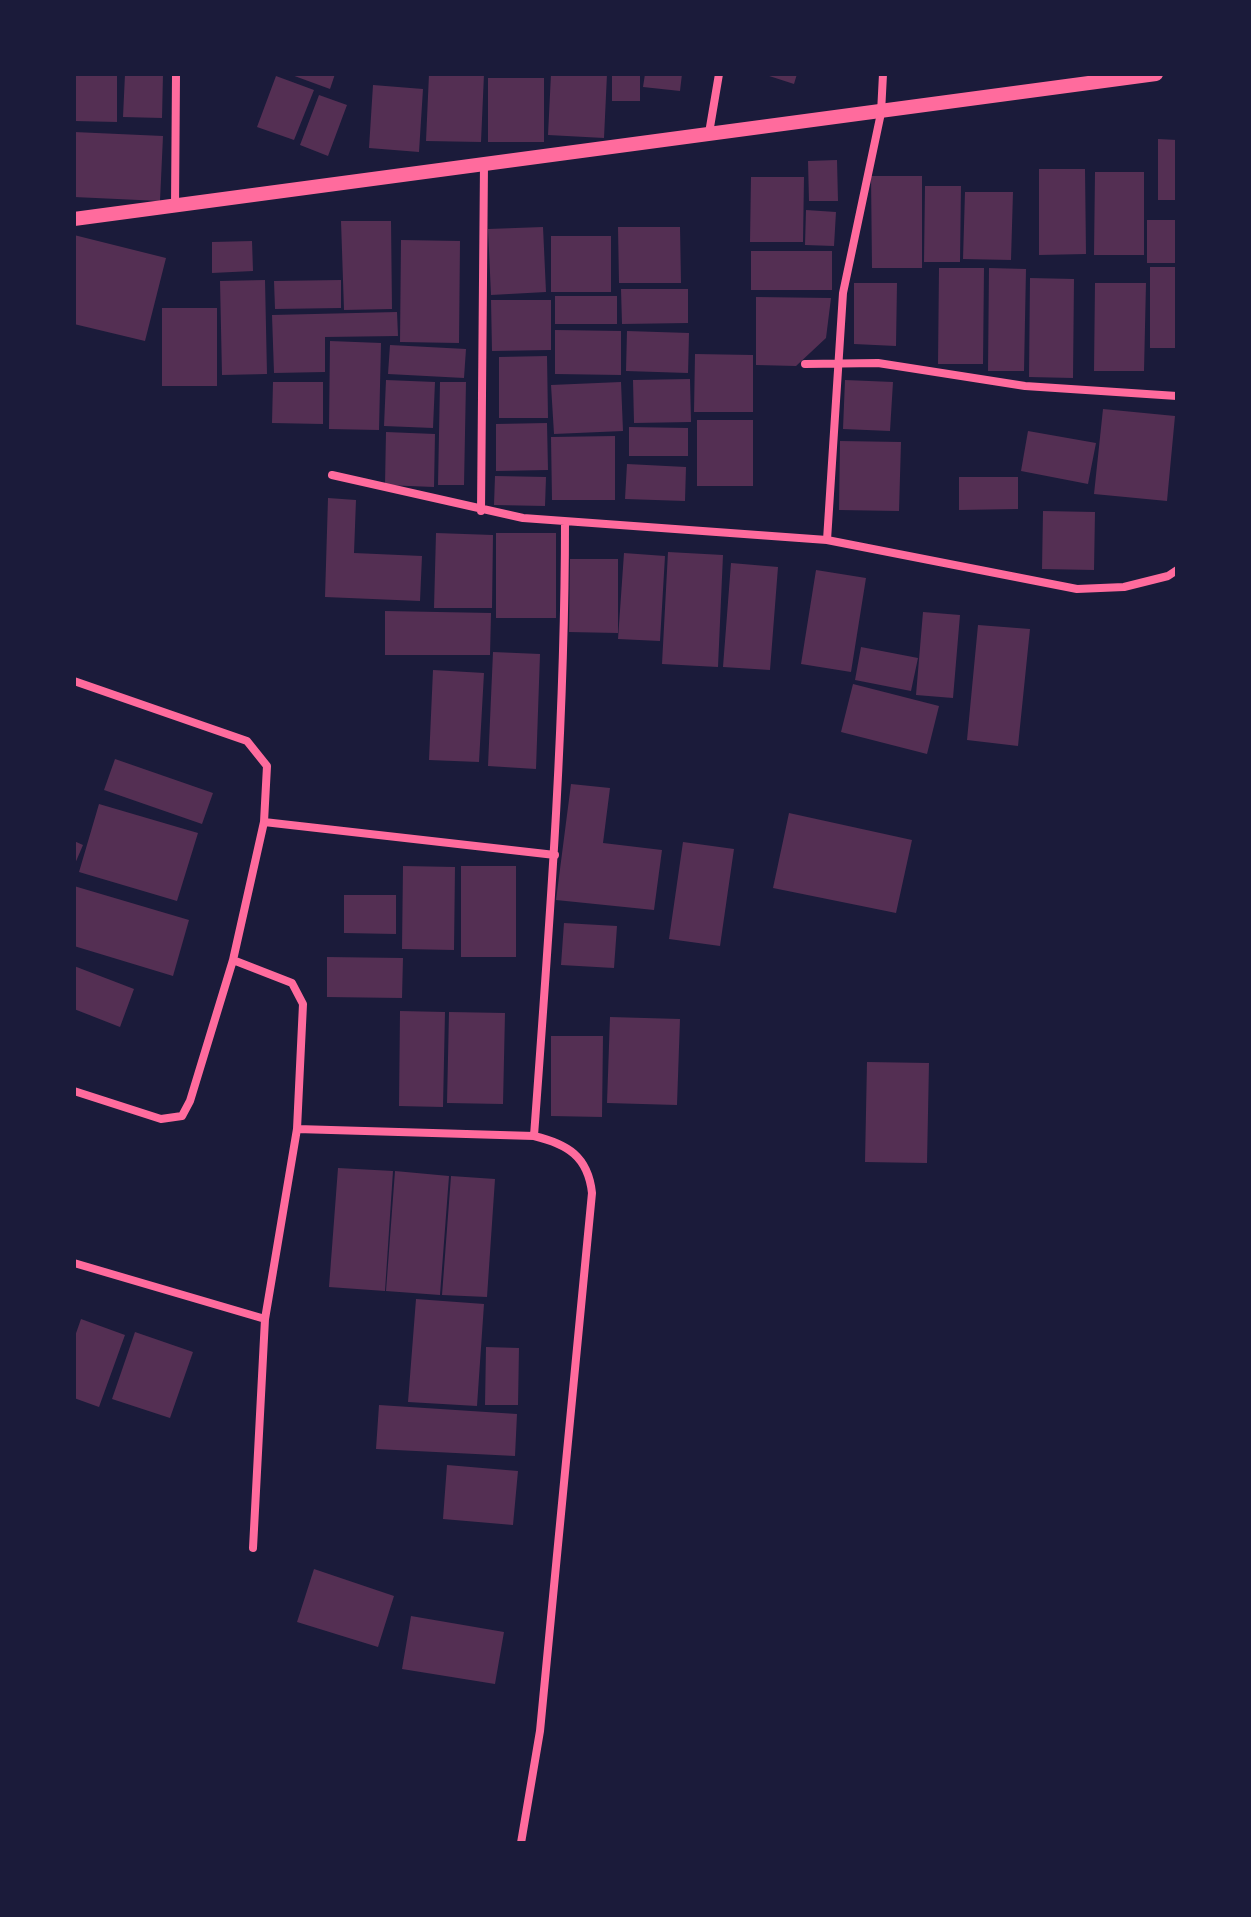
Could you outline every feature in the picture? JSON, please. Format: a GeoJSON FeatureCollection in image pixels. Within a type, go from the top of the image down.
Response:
{"type":"FeatureCollection","features":[{"type":"Feature","properties":{"kind":"street"},"geometry":{"type":"LineString","coordinates":[[709,133],[719,74]]}},
{"type":"Feature","properties":{"kind":"street"},"geometry":{"type":"LineString","coordinates":[[827,540],[846,263],[881,113],[883,74]]}},
{"type":"Feature","properties":{"kind":"street"},"geometry":{"type":"LineString","coordinates":[[74,219],[1156,74]]}},
{"type":"Feature","properties":{"kind":"street"},"geometry":{"type":"LineString","coordinates":[[174,207],[176,75]]}},
{"type":"Feature","properties":{"kind":"street"},"geometry":{"type":"LineString","coordinates":[[481,511],[484,162]]}},
{"type":"Feature","properties":{"kind":"street"},"geometry":{"type":"LineString","coordinates":[[805,364],[840,361],[1025,386],[1177,396]]}},
{"type":"Feature","properties":{"kind":"street"},"geometry":{"type":"LineString","coordinates":[[332,475],[481,511],[565,522],[827,540],[1077,589],[1124,587],[1168,576],[1177,570]]}},
{"type":"Feature","properties":{"kind":"street"},"geometry":{"type":"LineString","coordinates":[[534,1136],[555,855],[565,657],[565,522]]}},
{"type":"Feature","properties":{"kind":"street"},"geometry":{"type":"LineString","coordinates":[[74,681],[247,741],[267,766],[264,822],[233,960],[190,1101],[182,1116],[161,1119],[74,1091]]}},
{"type":"Feature","properties":{"kind":"street"},"geometry":{"type":"LineString","coordinates":[[264,822],[555,855]]}},
{"type":"Feature","properties":{"kind":"street"},"geometry":{"type":"LineString","coordinates":[[233,960],[292,983],[303,1004],[297,1129],[265,1319],[253,1548]]}},
{"type":"Feature","properties":{"kind":"street"},"geometry":{"type":"LineString","coordinates":[[297,1129],[534,1136],[559,1142],[575,1152],[590,1176],[592,1193],[540,1731],[521,1843]]}},
{"type":"Feature","properties":{"kind":"street"},"geometry":{"type":"LineString","coordinates":[[74,1263],[265,1319]]}},
{"type":"Feature","properties":{"kind":"building"},"geometry":{"type":"Polygon","coordinates":[[[74,74],[117,74],[117,122],[74,121],[74,74]]]}},
{"type":"Feature","properties":{"kind":"building"},"geometry":{"type":"Polygon","coordinates":[[[125,74],[163,74],[162,118],[123,117],[125,74]]]}},
{"type":"Feature","properties":{"kind":"building"},"geometry":{"type":"Polygon","coordinates":[[[289,74],[335,74],[330,89],[289,74]]]}},
{"type":"Feature","properties":{"kind":"building"},"geometry":{"type":"Polygon","coordinates":[[[429,74],[484,74],[481,142],[426,141],[429,74]]]}},
{"type":"Feature","properties":{"kind":"building"},"geometry":{"type":"Polygon","coordinates":[[[551,74],[607,74],[604,138],[548,135],[551,74]]]}},
{"type":"Feature","properties":{"kind":"building"},"geometry":{"type":"Polygon","coordinates":[[[612,74],[640,74],[640,101],[612,101],[612,74]]]}},
{"type":"Feature","properties":{"kind":"building"},"geometry":{"type":"Polygon","coordinates":[[[645,74],[682,74],[680,91],[643,87],[645,74]]]}},
{"type":"Feature","properties":{"kind":"building"},"geometry":{"type":"Polygon","coordinates":[[[763,74],[797,74],[794,84],[763,74]]]}},
{"type":"Feature","properties":{"kind":"building"},"geometry":{"type":"Polygon","coordinates":[[[276,76],[314,90],[294,140],[257,127],[276,76]]]}},
{"type":"Feature","properties":{"kind":"building"},"geometry":{"type":"Polygon","coordinates":[[[488,78],[544,78],[544,142],[488,142],[488,78]]]}},
{"type":"Feature","properties":{"kind":"building"},"geometry":{"type":"Polygon","coordinates":[[[373,85],[423,89],[419,152],[369,148],[373,85]]]}},
{"type":"Feature","properties":{"kind":"building"},"geometry":{"type":"Polygon","coordinates":[[[319,95],[347,105],[328,156],[300,145],[319,95]]]}},
{"type":"Feature","properties":{"kind":"building"},"geometry":{"type":"Polygon","coordinates":[[[74,132],[163,136],[160,201],[74,197],[74,132]]]}},
{"type":"Feature","properties":{"kind":"building"},"geometry":{"type":"Polygon","coordinates":[[[1158,139],[1177,140],[1177,200],[1158,200],[1158,139]]]}},
{"type":"Feature","properties":{"kind":"building"},"geometry":{"type":"Polygon","coordinates":[[[837,160],[838,201],[809,201],[808,161],[837,160]]]}},
{"type":"Feature","properties":{"kind":"building"},"geometry":{"type":"Polygon","coordinates":[[[1039,169],[1085,169],[1086,254],[1039,255],[1039,169]]]}},
{"type":"Feature","properties":{"kind":"building"},"geometry":{"type":"Polygon","coordinates":[[[1095,172],[1144,172],[1144,255],[1094,255],[1095,172]]]}},
{"type":"Feature","properties":{"kind":"building"},"geometry":{"type":"Polygon","coordinates":[[[871,176],[922,176],[922,268],[872,268],[871,176]]]}},
{"type":"Feature","properties":{"kind":"building"},"geometry":{"type":"Polygon","coordinates":[[[751,177],[804,177],[803,242],[750,242],[751,177]]]}},
{"type":"Feature","properties":{"kind":"building"},"geometry":{"type":"Polygon","coordinates":[[[925,186],[961,186],[960,262],[924,262],[925,186]]]}},
{"type":"Feature","properties":{"kind":"building"},"geometry":{"type":"Polygon","coordinates":[[[965,192],[1013,192],[1011,260],[963,259],[965,192]]]}},
{"type":"Feature","properties":{"kind":"building"},"geometry":{"type":"Polygon","coordinates":[[[806,210],[836,212],[834,246],[805,245],[806,210]]]}},
{"type":"Feature","properties":{"kind":"building"},"geometry":{"type":"Polygon","coordinates":[[[1147,220],[1177,220],[1177,263],[1147,263],[1147,220]]]}},
{"type":"Feature","properties":{"kind":"building"},"geometry":{"type":"Polygon","coordinates":[[[341,221],[391,221],[392,309],[344,310],[341,221]]]}},
{"type":"Feature","properties":{"kind":"building"},"geometry":{"type":"Polygon","coordinates":[[[543,227],[546,292],[491,295],[488,229],[543,227]]]}},
{"type":"Feature","properties":{"kind":"building"},"geometry":{"type":"Polygon","coordinates":[[[618,227],[680,227],[681,283],[619,283],[618,227]]]}},
{"type":"Feature","properties":{"kind":"building"},"geometry":{"type":"Polygon","coordinates":[[[74,235],[166,258],[145,341],[74,324],[74,235]]]}},
{"type":"Feature","properties":{"kind":"building"},"geometry":{"type":"Polygon","coordinates":[[[551,236],[611,236],[611,292],[551,292],[551,236]]]}},
{"type":"Feature","properties":{"kind":"building"},"geometry":{"type":"Polygon","coordinates":[[[401,240],[460,241],[459,343],[400,342],[401,240]]]}},
{"type":"Feature","properties":{"kind":"building"},"geometry":{"type":"Polygon","coordinates":[[[252,241],[253,271],[212,273],[212,242],[252,241]]]}},
{"type":"Feature","properties":{"kind":"building"},"geometry":{"type":"Polygon","coordinates":[[[751,251],[832,251],[832,290],[751,290],[751,251]]]}},
{"type":"Feature","properties":{"kind":"building"},"geometry":{"type":"Polygon","coordinates":[[[1150,267],[1177,267],[1177,348],[1150,348],[1150,267]]]}},
{"type":"Feature","properties":{"kind":"building"},"geometry":{"type":"Polygon","coordinates":[[[939,268],[984,268],[983,364],[938,364],[939,268]]]}},
{"type":"Feature","properties":{"kind":"building"},"geometry":{"type":"Polygon","coordinates":[[[989,268],[1026,269],[1024,371],[988,371],[989,268]]]}},
{"type":"Feature","properties":{"kind":"building"},"geometry":{"type":"Polygon","coordinates":[[[1030,278],[1074,279],[1073,378],[1029,377],[1030,278]]]}},
{"type":"Feature","properties":{"kind":"building"},"geometry":{"type":"Polygon","coordinates":[[[265,280],[267,374],[222,375],[220,281],[265,280]]]}},
{"type":"Feature","properties":{"kind":"building"},"geometry":{"type":"Polygon","coordinates":[[[341,280],[341,308],[275,309],[274,281],[341,280]]]}},
{"type":"Feature","properties":{"kind":"building"},"geometry":{"type":"Polygon","coordinates":[[[854,283],[897,283],[896,346],[854,344],[854,283]]]}},
{"type":"Feature","properties":{"kind":"building"},"geometry":{"type":"Polygon","coordinates":[[[1095,283],[1146,283],[1144,371],[1094,371],[1095,283]]]}},
{"type":"Feature","properties":{"kind":"building"},"geometry":{"type":"Polygon","coordinates":[[[621,289],[688,289],[688,323],[622,324],[621,289]]]}},
{"type":"Feature","properties":{"kind":"building"},"geometry":{"type":"Polygon","coordinates":[[[555,296],[617,296],[617,324],[555,324],[555,296]]]}},
{"type":"Feature","properties":{"kind":"building"},"geometry":{"type":"Polygon","coordinates":[[[756,297],[831,298],[826,338],[796,366],[756,365],[756,297]]]}},
{"type":"Feature","properties":{"kind":"building"},"geometry":{"type":"Polygon","coordinates":[[[491,300],[551,300],[551,350],[492,351],[491,300]]]}},
{"type":"Feature","properties":{"kind":"building"},"geometry":{"type":"Polygon","coordinates":[[[162,308],[217,308],[217,386],[162,386],[162,308]]]}},
{"type":"Feature","properties":{"kind":"building"},"geometry":{"type":"Polygon","coordinates":[[[397,312],[398,336],[325,337],[325,372],[274,373],[272,315],[397,312]]]}},
{"type":"Feature","properties":{"kind":"building"},"geometry":{"type":"Polygon","coordinates":[[[555,330],[621,331],[621,375],[555,374],[555,330]]]}},
{"type":"Feature","properties":{"kind":"building"},"geometry":{"type":"Polygon","coordinates":[[[627,331],[689,333],[688,373],[626,371],[627,331]]]}},
{"type":"Feature","properties":{"kind":"building"},"geometry":{"type":"Polygon","coordinates":[[[330,341],[381,343],[379,430],[329,429],[330,341]]]}},
{"type":"Feature","properties":{"kind":"building"},"geometry":{"type":"Polygon","coordinates":[[[390,345],[466,349],[464,378],[388,374],[390,345]]]}},
{"type":"Feature","properties":{"kind":"building"},"geometry":{"type":"Polygon","coordinates":[[[695,354],[753,355],[753,412],[694,412],[695,354]]]}},
{"type":"Feature","properties":{"kind":"building"},"geometry":{"type":"Polygon","coordinates":[[[547,356],[548,418],[499,418],[499,357],[547,356]]]}},
{"type":"Feature","properties":{"kind":"building"},"geometry":{"type":"Polygon","coordinates":[[[690,379],[691,422],[634,423],[633,380],[690,379]]]}},
{"type":"Feature","properties":{"kind":"building"},"geometry":{"type":"Polygon","coordinates":[[[386,380],[435,382],[433,428],[384,426],[386,380]]]}},
{"type":"Feature","properties":{"kind":"building"},"geometry":{"type":"Polygon","coordinates":[[[845,380],[893,382],[890,431],[843,429],[845,380]]]}},
{"type":"Feature","properties":{"kind":"building"},"geometry":{"type":"Polygon","coordinates":[[[273,382],[323,382],[323,424],[272,423],[273,382]]]}},
{"type":"Feature","properties":{"kind":"building"},"geometry":{"type":"Polygon","coordinates":[[[440,382],[466,382],[464,485],[438,485],[440,382]]]}},
{"type":"Feature","properties":{"kind":"building"},"geometry":{"type":"Polygon","coordinates":[[[621,382],[623,431],[554,434],[551,385],[621,382]]]}},
{"type":"Feature","properties":{"kind":"building"},"geometry":{"type":"Polygon","coordinates":[[[1103,409],[1175,416],[1167,501],[1094,494],[1103,409]]]}},
{"type":"Feature","properties":{"kind":"building"},"geometry":{"type":"Polygon","coordinates":[[[697,420],[753,420],[753,486],[697,486],[697,420]]]}},
{"type":"Feature","properties":{"kind":"building"},"geometry":{"type":"Polygon","coordinates":[[[547,423],[548,470],[496,471],[496,424],[547,423]]]}},
{"type":"Feature","properties":{"kind":"building"},"geometry":{"type":"Polygon","coordinates":[[[629,427],[688,428],[688,456],[629,456],[629,427]]]}},
{"type":"Feature","properties":{"kind":"building"},"geometry":{"type":"Polygon","coordinates":[[[1028,431],[1096,443],[1088,484],[1021,471],[1028,431]]]}},
{"type":"Feature","properties":{"kind":"building"},"geometry":{"type":"Polygon","coordinates":[[[386,432],[435,434],[434,487],[385,485],[386,432]]]}},
{"type":"Feature","properties":{"kind":"building"},"geometry":{"type":"Polygon","coordinates":[[[615,436],[615,500],[552,500],[551,437],[615,436]]]}},
{"type":"Feature","properties":{"kind":"building"},"geometry":{"type":"Polygon","coordinates":[[[840,441],[901,442],[899,511],[839,510],[840,441]]]}},
{"type":"Feature","properties":{"kind":"building"},"geometry":{"type":"Polygon","coordinates":[[[627,464],[686,467],[685,501],[625,499],[627,464]]]}},
{"type":"Feature","properties":{"kind":"building"},"geometry":{"type":"Polygon","coordinates":[[[495,476],[546,477],[545,506],[494,505],[495,476]]]}},
{"type":"Feature","properties":{"kind":"building"},"geometry":{"type":"Polygon","coordinates":[[[959,477],[1018,477],[1018,509],[959,510],[959,477]]]}},
{"type":"Feature","properties":{"kind":"building"},"geometry":{"type":"Polygon","coordinates":[[[328,498],[356,500],[354,553],[422,556],[420,601],[325,597],[328,498]]]}},
{"type":"Feature","properties":{"kind":"building"},"geometry":{"type":"Polygon","coordinates":[[[1043,511],[1095,512],[1094,570],[1042,569],[1043,511]]]}},
{"type":"Feature","properties":{"kind":"building"},"geometry":{"type":"Polygon","coordinates":[[[436,533],[493,535],[492,608],[434,608],[436,533]]]}},
{"type":"Feature","properties":{"kind":"building"},"geometry":{"type":"Polygon","coordinates":[[[496,533],[556,533],[556,618],[496,618],[496,533]]]}},
{"type":"Feature","properties":{"kind":"building"},"geometry":{"type":"Polygon","coordinates":[[[668,552],[723,555],[718,667],[662,664],[668,552]]]}},
{"type":"Feature","properties":{"kind":"building"},"geometry":{"type":"Polygon","coordinates":[[[624,553],[665,556],[660,641],[618,639],[624,553]]]}},
{"type":"Feature","properties":{"kind":"building"},"geometry":{"type":"Polygon","coordinates":[[[570,559],[618,559],[618,633],[569,632],[570,559]]]}},
{"type":"Feature","properties":{"kind":"building"},"geometry":{"type":"Polygon","coordinates":[[[731,563],[778,567],[770,670],[723,667],[731,563]]]}},
{"type":"Feature","properties":{"kind":"building"},"geometry":{"type":"Polygon","coordinates":[[[816,570],[866,578],[851,672],[801,664],[816,570]]]}},
{"type":"Feature","properties":{"kind":"building"},"geometry":{"type":"Polygon","coordinates":[[[385,611],[491,613],[490,655],[385,655],[385,611]]]}},
{"type":"Feature","properties":{"kind":"building"},"geometry":{"type":"Polygon","coordinates":[[[923,612],[960,615],[953,698],[916,695],[923,612]]]}},
{"type":"Feature","properties":{"kind":"building"},"geometry":{"type":"Polygon","coordinates":[[[978,625],[1030,629],[1018,746],[967,740],[978,625]]]}},
{"type":"Feature","properties":{"kind":"building"},"geometry":{"type":"Polygon","coordinates":[[[861,647],[918,658],[911,691],[855,680],[861,647]]]}},
{"type":"Feature","properties":{"kind":"building"},"geometry":{"type":"Polygon","coordinates":[[[493,652],[540,654],[536,769],[488,766],[493,652]]]}},
{"type":"Feature","properties":{"kind":"building"},"geometry":{"type":"Polygon","coordinates":[[[433,670],[484,673],[479,762],[429,760],[433,670]]]}},
{"type":"Feature","properties":{"kind":"building"},"geometry":{"type":"Polygon","coordinates":[[[853,684],[939,706],[927,754],[841,732],[853,684]]]}},
{"type":"Feature","properties":{"kind":"building"},"geometry":{"type":"Polygon","coordinates":[[[115,759],[213,793],[202,824],[104,790],[115,759]]]}},
{"type":"Feature","properties":{"kind":"building"},"geometry":{"type":"Polygon","coordinates":[[[571,784],[610,788],[603,843],[662,850],[654,910],[556,900],[571,784]]]}},
{"type":"Feature","properties":{"kind":"building"},"geometry":{"type":"Polygon","coordinates":[[[99,804],[198,833],[177,901],[79,872],[99,804]]]}},
{"type":"Feature","properties":{"kind":"building"},"geometry":{"type":"Polygon","coordinates":[[[789,813],[912,840],[896,913],[773,888],[789,813]]]}},
{"type":"Feature","properties":{"kind":"building"},"geometry":{"type":"Polygon","coordinates":[[[74,841],[83,845],[74,866],[74,841]]]}},
{"type":"Feature","properties":{"kind":"building"},"geometry":{"type":"Polygon","coordinates":[[[683,842],[734,849],[720,946],[669,939],[683,842]]]}},
{"type":"Feature","properties":{"kind":"building"},"geometry":{"type":"Polygon","coordinates":[[[403,866],[455,867],[454,950],[402,949],[403,866]]]}},
{"type":"Feature","properties":{"kind":"building"},"geometry":{"type":"Polygon","coordinates":[[[461,866],[516,866],[516,957],[461,957],[461,866]]]}},
{"type":"Feature","properties":{"kind":"building"},"geometry":{"type":"Polygon","coordinates":[[[74,886],[189,920],[173,976],[74,946],[74,886]]]}},
{"type":"Feature","properties":{"kind":"building"},"geometry":{"type":"Polygon","coordinates":[[[344,895],[396,895],[396,934],[344,933],[344,895]]]}},
{"type":"Feature","properties":{"kind":"building"},"geometry":{"type":"Polygon","coordinates":[[[564,923],[617,926],[614,968],[561,965],[564,923]]]}},
{"type":"Feature","properties":{"kind":"building"},"geometry":{"type":"Polygon","coordinates":[[[327,957],[403,958],[402,998],[327,997],[327,957]]]}},
{"type":"Feature","properties":{"kind":"building"},"geometry":{"type":"Polygon","coordinates":[[[74,966],[134,989],[120,1027],[74,1009],[74,966]]]}},
{"type":"Feature","properties":{"kind":"building"},"geometry":{"type":"Polygon","coordinates":[[[400,1011],[445,1012],[443,1107],[399,1106],[400,1011]]]}},
{"type":"Feature","properties":{"kind":"building"},"geometry":{"type":"Polygon","coordinates":[[[449,1012],[505,1013],[503,1104],[447,1103],[449,1012]]]}},
{"type":"Feature","properties":{"kind":"building"},"geometry":{"type":"Polygon","coordinates":[[[610,1017],[680,1019],[677,1105],[607,1103],[610,1017]]]}},
{"type":"Feature","properties":{"kind":"building"},"geometry":{"type":"Polygon","coordinates":[[[551,1036],[603,1036],[602,1117],[551,1116],[551,1036]]]}},
{"type":"Feature","properties":{"kind":"building"},"geometry":{"type":"Polygon","coordinates":[[[867,1062],[929,1063],[927,1163],[865,1162],[867,1062]]]}},
{"type":"Feature","properties":{"kind":"building"},"geometry":{"type":"Polygon","coordinates":[[[338,1168],[393,1171],[385,1291],[329,1287],[338,1168]]]}},
{"type":"Feature","properties":{"kind":"building"},"geometry":{"type":"Polygon","coordinates":[[[395,1171],[449,1176],[440,1295],[386,1291],[395,1171]]]}},
{"type":"Feature","properties":{"kind":"building"},"geometry":{"type":"Polygon","coordinates":[[[451,1176],[495,1179],[487,1297],[442,1295],[451,1176]]]}},
{"type":"Feature","properties":{"kind":"building"},"geometry":{"type":"Polygon","coordinates":[[[416,1299],[484,1304],[477,1406],[408,1402],[416,1299]]]}},
{"type":"Feature","properties":{"kind":"building"},"geometry":{"type":"Polygon","coordinates":[[[81,1319],[125,1335],[99,1407],[74,1398],[74,1339],[81,1319]]]}},
{"type":"Feature","properties":{"kind":"building"},"geometry":{"type":"Polygon","coordinates":[[[135,1332],[193,1352],[170,1418],[112,1399],[135,1332]]]}},
{"type":"Feature","properties":{"kind":"building"},"geometry":{"type":"Polygon","coordinates":[[[486,1347],[519,1348],[518,1405],[485,1405],[486,1347]]]}},
{"type":"Feature","properties":{"kind":"building"},"geometry":{"type":"Polygon","coordinates":[[[379,1405],[517,1414],[515,1456],[376,1449],[379,1405]]]}},
{"type":"Feature","properties":{"kind":"building"},"geometry":{"type":"Polygon","coordinates":[[[447,1465],[518,1471],[513,1525],[443,1519],[447,1465]]]}},
{"type":"Feature","properties":{"kind":"building"},"geometry":{"type":"Polygon","coordinates":[[[314,1569],[394,1596],[378,1647],[297,1622],[314,1569]]]}},
{"type":"Feature","properties":{"kind":"building"},"geometry":{"type":"Polygon","coordinates":[[[411,1616],[504,1632],[495,1684],[402,1669],[411,1616]]]}}]}
